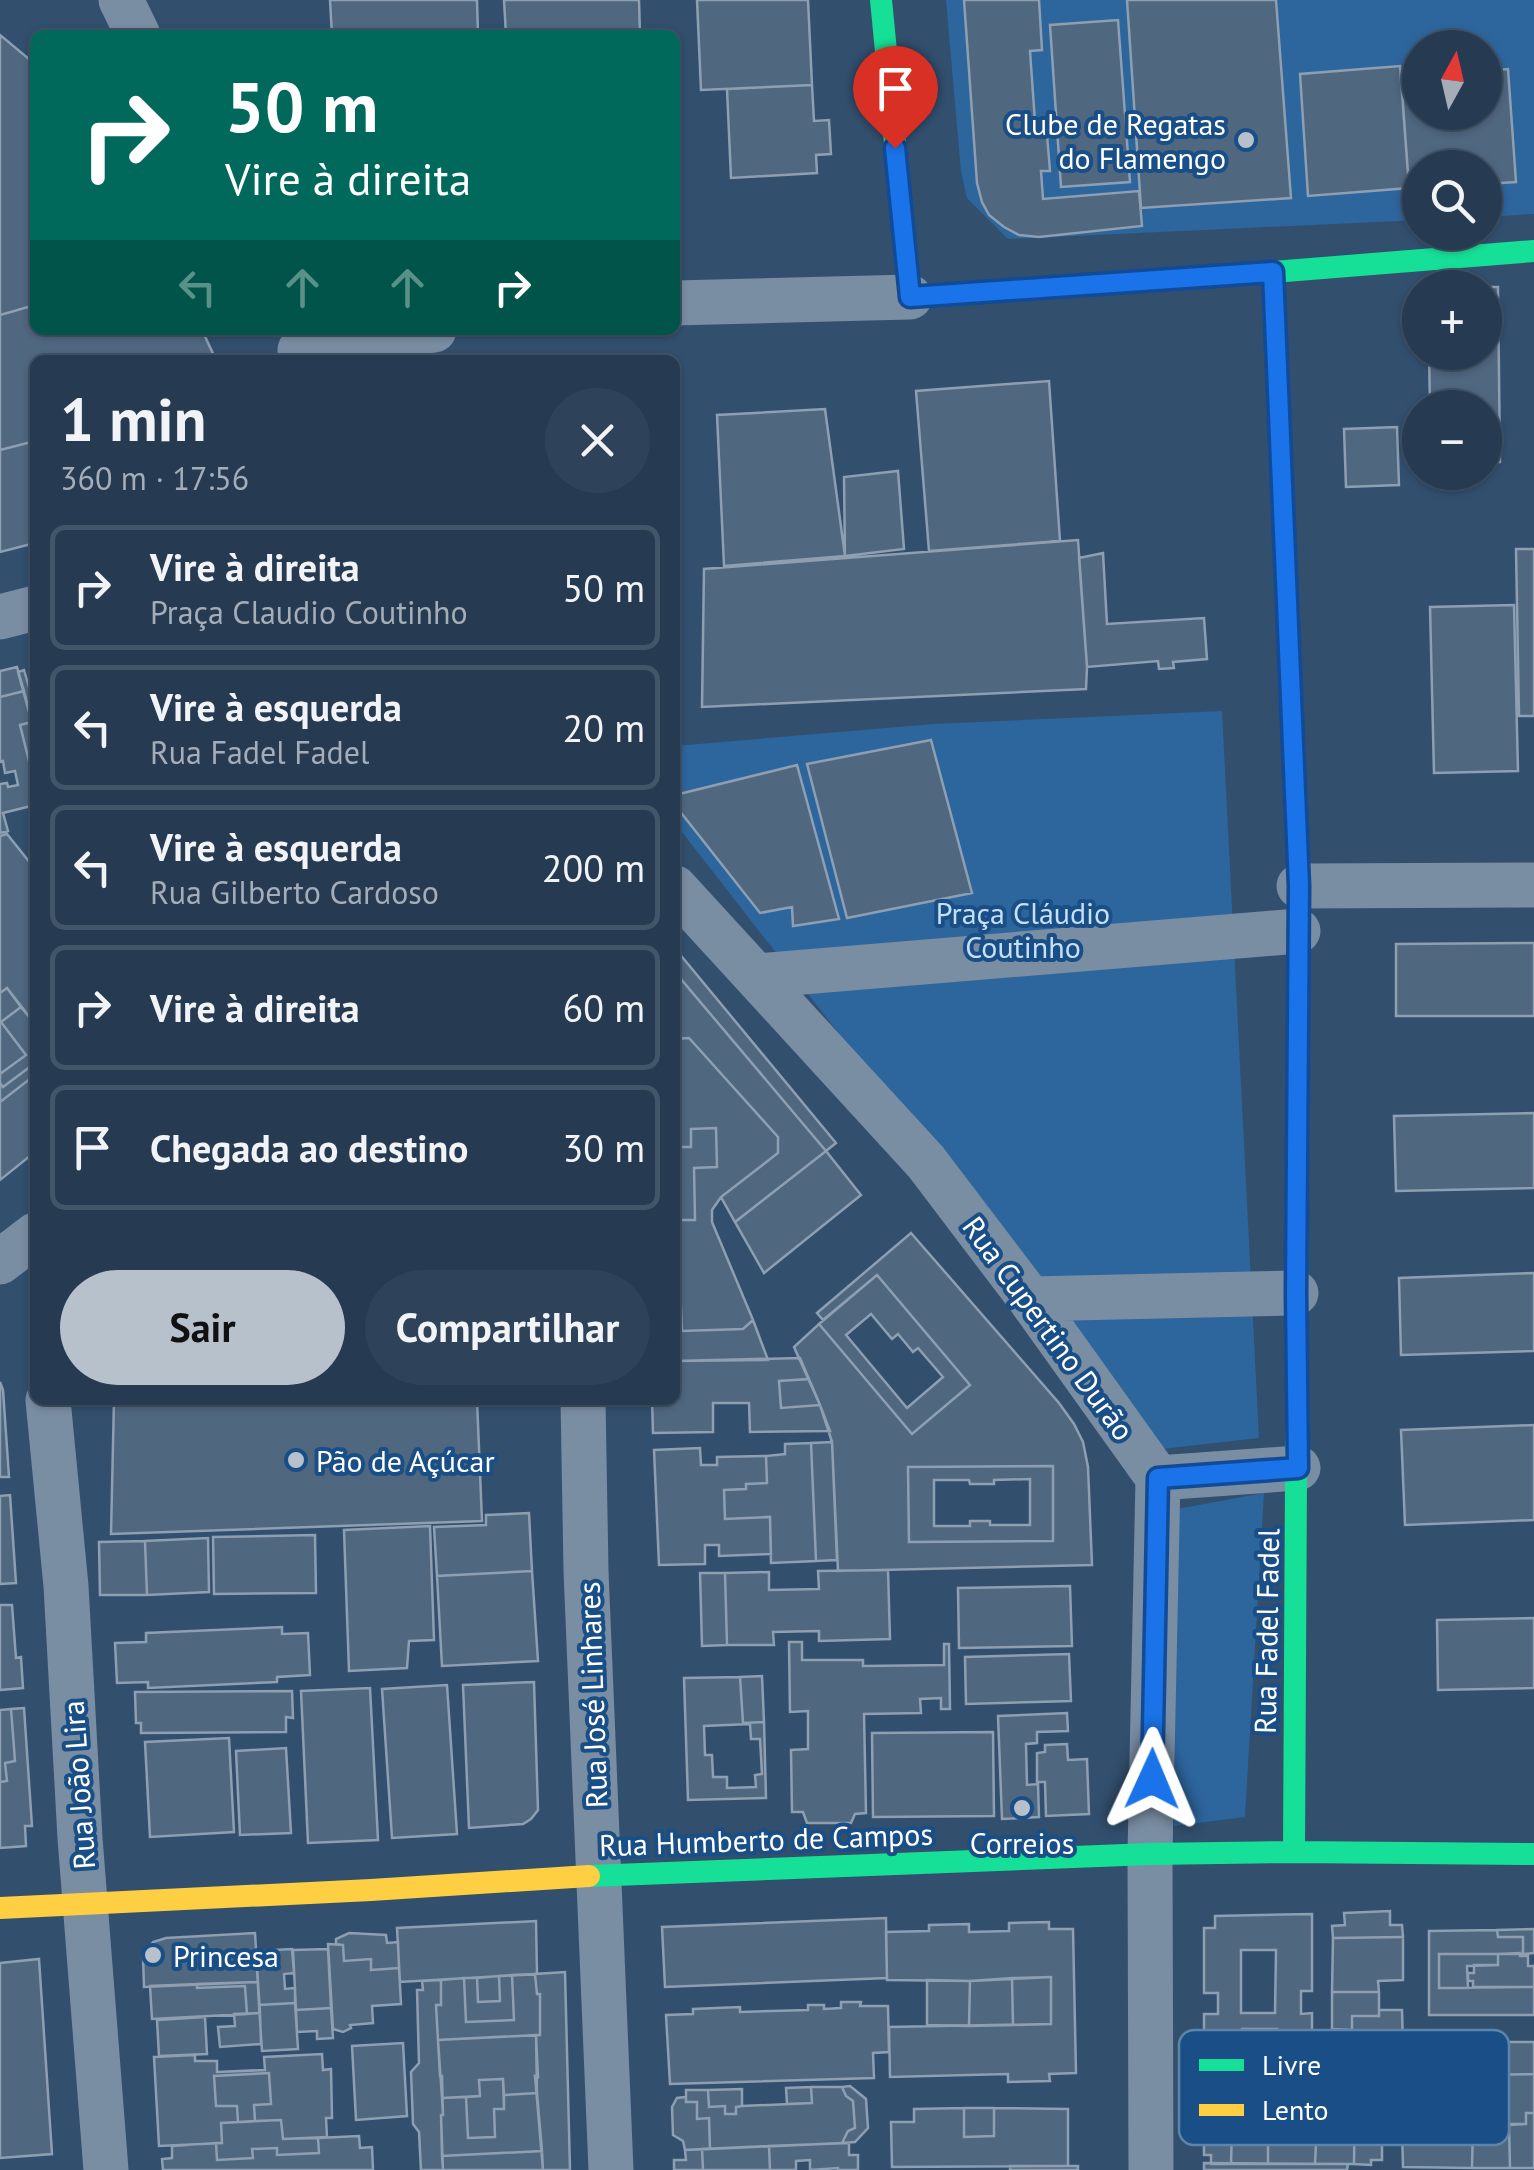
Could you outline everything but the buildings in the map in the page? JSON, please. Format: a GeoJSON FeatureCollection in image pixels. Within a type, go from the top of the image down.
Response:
{"type":"FeatureCollection","features":[{"type":"Feature","properties":{"kind":"street"},"geometry":{"type":"LineString","coordinates":[[121,0],[136,30]]}},
{"type":"Feature","properties":{"kind":"street"},"geometry":{"type":"LineString","coordinates":[[880,0],[910,297]]}},
{"type":"Feature","properties":{"kind":"street"},"geometry":{"type":"LineString","coordinates":[[680,302],[910,297],[1534,251]]}},
{"type":"Feature","properties":{"kind":"street","name":"Rua Fadel Fadel"},"geometry":{"type":"LineString","coordinates":[[1273,272],[1299,886],[1294,1852]]}},
{"type":"Feature","properties":{"kind":"street"},"geometry":{"type":"LineString","coordinates":[[298,347],[394,335]]}},
{"type":"Feature","properties":{"kind":"street"},"geometry":{"type":"LineString","coordinates":[[0,618],[30,609]]}},
{"type":"Feature","properties":{"kind":"street"},"geometry":{"type":"LineString","coordinates":[[1299,886],[1534,886]]}},
{"type":"Feature","properties":{"kind":"street","name":"Rua Cupertino Durão"},"geometry":{"type":"LineString","coordinates":[[680,893],[926,1162],[1158,1478]]}},
{"type":"Feature","properties":{"kind":"street"},"geometry":{"type":"LineString","coordinates":[[756,976],[1298,931]]}},
{"type":"Feature","properties":{"kind":"street"},"geometry":{"type":"LineString","coordinates":[[1030,1300],[1296,1293]]}},
{"type":"Feature","properties":{"kind":"street","name":"Rua João Lira"},"geometry":{"type":"LineString","coordinates":[[48,1405],[66,1586],[106,2170]]}},
{"type":"Feature","properties":{"kind":"street","name":"Rua José Linhares"},"geometry":{"type":"LineString","coordinates":[[583,1405],[586,1571],[611,2170]]}},
{"type":"Feature","properties":{"kind":"street"},"geometry":{"type":"LineString","coordinates":[[1151,2170],[1150,1854],[1158,1478],[1298,1468]]}},
{"type":"Feature","properties":{"kind":"street","name":"Rua Humberto de Campos"},"geometry":{"type":"LineString","coordinates":[[0,1908],[600,1875],[1150,1854],[1534,1854]]}},
{"type":"Feature","properties":{"kind":"green space","name":"Clube de Regatas do Flamengo"},"geometry":{"type":"Polygon","coordinates":[[[946,0],[1534,0],[1534,214],[1502,216],[1502,150],[1402,150],[1402,221],[1008,239],[967,198],[961,172],[946,0]]]}},
{"type":"Feature","properties":{"kind":"green space","name":"Praça Cláudio Coutinho"},"geometry":{"type":"Polygon","coordinates":[[[1222,711],[1259,1438],[1162,1449],[680,829],[680,746],[933,724],[1222,711]]]}},
{"type":"Feature","properties":{"kind":"green space"},"geometry":{"type":"Polygon","coordinates":[[[1264,1493],[1245,1817],[1174,1826],[1177,1509],[1264,1493]]]}},
{"type":"Feature","properties":{"kind":"traffic: fast"},"geometry":{"type":"LineString","coordinates":[[881,0],[910,297],[1534,251]]}},
{"type":"Feature","properties":{"kind":"traffic: fast"},"geometry":{"type":"LineString","coordinates":[[1294,1852],[1299,936]]}},
{"type":"Feature","properties":{"kind":"traffic: fast"},"geometry":{"type":"LineString","coordinates":[[589,1876],[1150,1854],[1534,1854]]}},
{"type":"Feature","properties":{"kind":"traffic: slow"},"geometry":{"type":"LineString","coordinates":[[1273,272],[1299,936]]}},
{"type":"Feature","properties":{"kind":"traffic: slow"},"geometry":{"type":"LineString","coordinates":[[0,1908],[589,1876]]}},
{"type":"Feature","properties":{"kind":"place","name":"Clube de Regatas do Flamengo"},"geometry":{"type":"Point","coordinates":[1246,140]}},
{"type":"Feature","properties":{"kind":"place","name":"Pão de Açúcar"},"geometry":{"type":"Point","coordinates":[296,1460]}},
{"type":"Feature","properties":{"kind":"place","name":"Correios"},"geometry":{"type":"Point","coordinates":[1022,1808]}},
{"type":"Feature","properties":{"kind":"place","name":"Princesa"},"geometry":{"type":"Point","coordinates":[153,1955]}},
{"type":"Feature","properties":{"kind":"route"},"geometry":{"type":"LineString","coordinates":[[895,148],[910,297],[1273,272],[1299,886],[1298,1468],[1158,1478],[1152,1779]]}}]}
